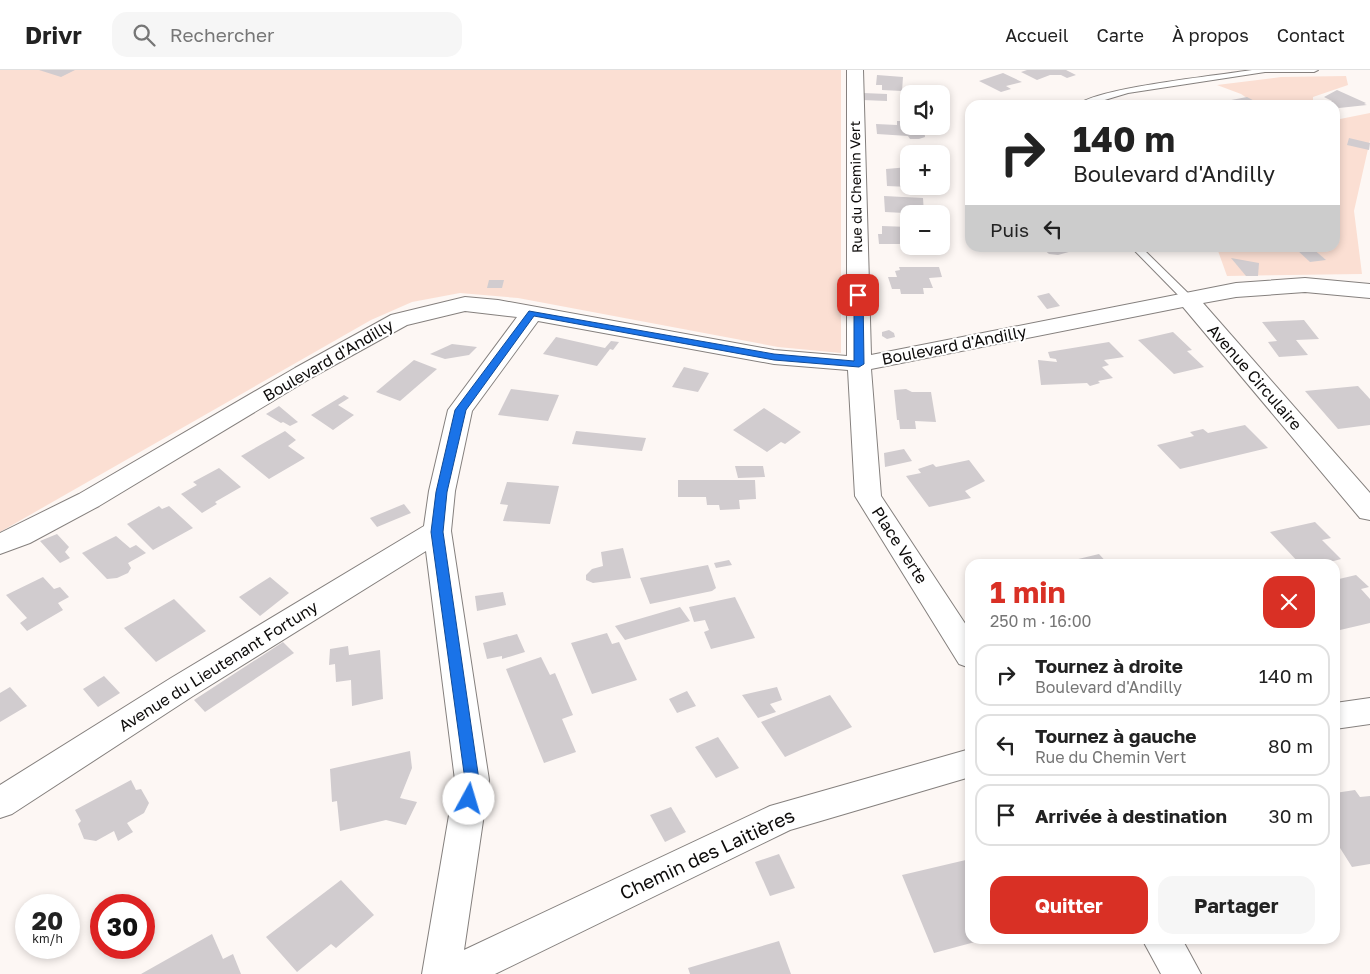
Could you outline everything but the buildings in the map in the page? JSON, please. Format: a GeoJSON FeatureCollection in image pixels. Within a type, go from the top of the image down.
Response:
{"type":"FeatureCollection","features":[{"type":"Feature","properties":{"kind":"street","name":"Rue du Chemin Vert"},"geometry":{"type":"LineString","coordinates":[[855,70],[859,364]]}},
{"type":"Feature","properties":{"kind":"street","name":"Boulevard d'Andilly"},"geometry":{"type":"LineString","coordinates":[[0,544],[20,536],[89,500],[303,373],[398,320],[465,304],[498,307],[774,357],[859,364],[1236,290],[1305,285],[1370,291]]}},
{"type":"Feature","properties":{"kind":"street","name":"Avenue Circulaire"},"geometry":{"type":"LineString","coordinates":[[1188,299],[1370,511]]}},
{"type":"Feature","properties":{"kind":"street"},"geometry":{"type":"LineString","coordinates":[[441,974],[472,780],[437,532],[442,492],[460,410],[532,313]]}},
{"type":"Feature","properties":{"kind":"street","name":"Place Verte"},"geometry":{"type":"LineString","coordinates":[[859,364],[868,496],[965,648]]}},
{"type":"Feature","properties":{"kind":"street","name":"Avenue du Lieutenant Fortuny"},"geometry":{"type":"LineString","coordinates":[[0,803],[182,687],[437,532]]}},
{"type":"Feature","properties":{"kind":"street"},"geometry":{"type":"LineString","coordinates":[[1340,715],[1370,711]]}},
{"type":"Feature","properties":{"kind":"street","name":"Chemin des Laitières"},"geometry":{"type":"LineString","coordinates":[[454,974],[782,816],[965,764]]}},
{"type":"Feature","properties":{"kind":"street"},"geometry":{"type":"LineString","coordinates":[[1164,944],[1182,974]]}},
{"type":"Feature","properties":{"kind":"lane"},"geometry":{"type":"LineString","coordinates":[[1094,100],[1127,91],[1260,70],[1314,70]]}},
{"type":"Feature","properties":{"kind":"lane","name":"Avenue Circulaire"},"geometry":{"type":"LineString","coordinates":[[1141,252],[1188,299]]}},
{"type":"Feature","properties":{"kind":"shaded area"},"geometry":{"type":"Polygon","coordinates":[[[0,70],[841,70],[841,353],[778,347],[518,298],[460,293],[412,302],[371,320],[0,532],[0,70]]]}},
{"type":"Feature","properties":{"kind":"shaded area"},"geometry":{"type":"Polygon","coordinates":[[[1346,76],[1348,85],[1313,97],[1313,100],[1250,100],[1241,94],[1217,85],[1281,77],[1346,76]]]}},
{"type":"Feature","properties":{"kind":"shaded area"},"geometry":{"type":"Polygon","coordinates":[[[1370,113],[1370,140],[1354,211],[1362,274],[1227,276],[1218,252],[1340,252],[1340,119],[1370,113]]]}},
{"type":"Feature","properties":{"kind":"route"},"geometry":{"type":"LineString","coordinates":[[469,799],[472,780],[461,690],[437,532],[442,492],[460,410],[532,313],[774,357],[859,364],[858,295]]}}]}
